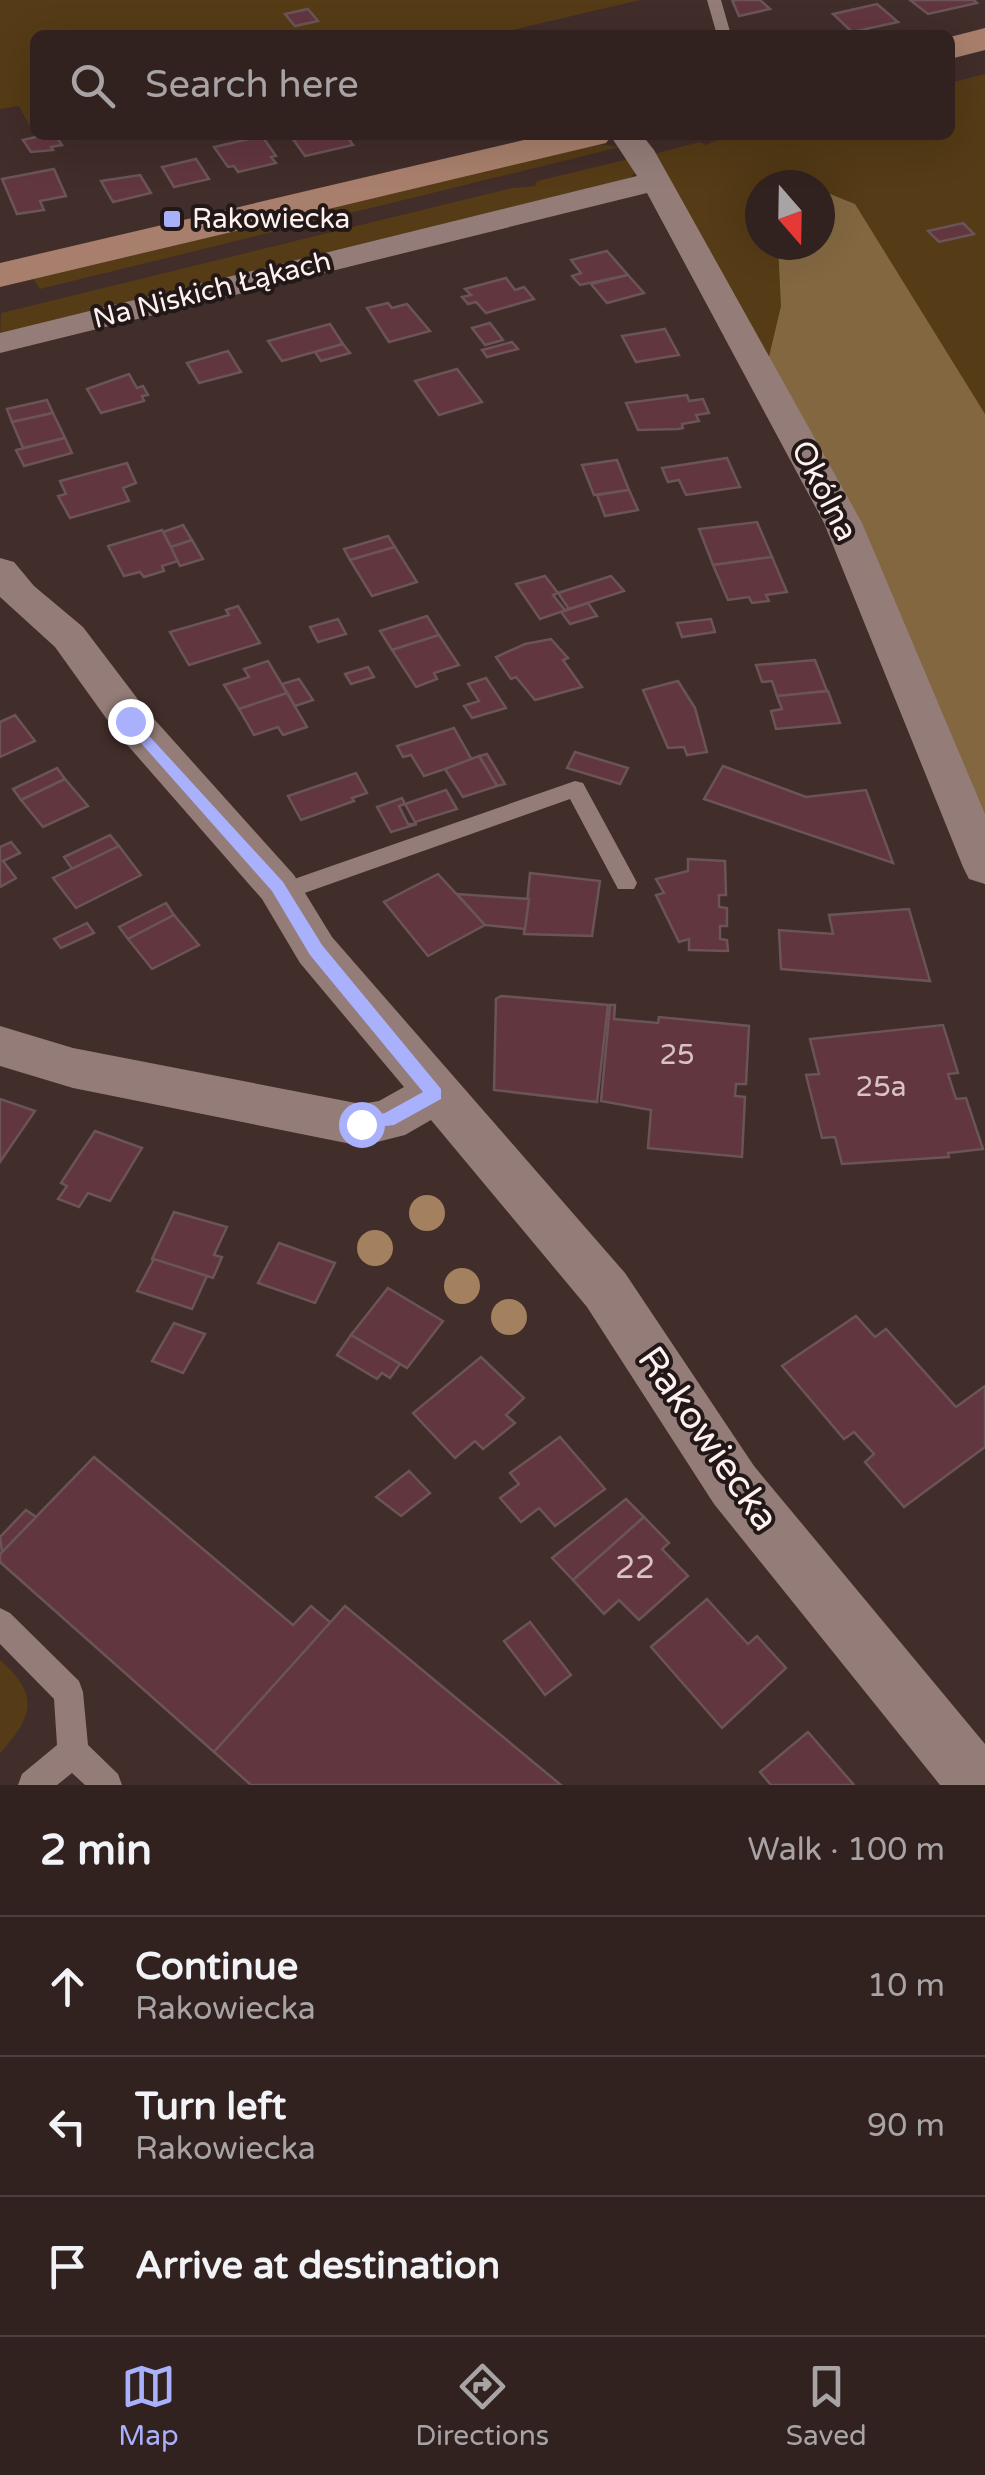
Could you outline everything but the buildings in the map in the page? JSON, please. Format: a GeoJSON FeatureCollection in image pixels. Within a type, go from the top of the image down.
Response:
{"type":"FeatureCollection","features":[{"type":"Feature","properties":{"kind":"street"},"geometry":{"type":"LineString","coordinates":[[955,47],[985,40]]}},
{"type":"Feature","properties":{"kind":"street","name":"Na Niskich Łąkach"},"geometry":{"type":"LineString","coordinates":[[0,275],[571,140]]}},
{"type":"Feature","properties":{"kind":"street","name":"Okólna"},"geometry":{"type":"LineString","coordinates":[[628,140],[657,182],[843,524],[985,867]]}},
{"type":"Feature","properties":{"kind":"street","name":"Na Niskich Łąkach"},"geometry":{"type":"LineString","coordinates":[[0,342],[574,198],[657,182]]}},
{"type":"Feature","properties":{"kind":"street","name":"Rakowiecka"},"geometry":{"type":"LineString","coordinates":[[0,571],[20,595],[69,637],[130,721],[282,892],[316,950],[606,1290],[734,1485],[980,1785]]}},
{"type":"Feature","properties":{"kind":"street"},"geometry":{"type":"LineString","coordinates":[[0,1046],[73,1068],[361,1124],[388,1120],[435,1094]]}},
{"type":"Feature","properties":{"kind":"lane"},"geometry":{"type":"LineString","coordinates":[[714,0],[723,30]]}},
{"type":"Feature","properties":{"kind":"lane"},"geometry":{"type":"LineString","coordinates":[[282,892],[576,789],[626,883]]}},
{"type":"Feature","properties":{"kind":"lane"},"geometry":{"type":"LineString","coordinates":[[0,1624],[68,1692],[73,1752],[107,1785]]}},
{"type":"Feature","properties":{"kind":"lane"},"geometry":{"type":"LineString","coordinates":[[33,1785],[73,1752]]}},
{"type":"Feature","properties":{"kind":"shaded area"},"geometry":{"type":"Polygon","coordinates":[[[0,0],[640,0],[512,30],[30,30],[30,127],[19,106],[0,109],[0,0]]]}},
{"type":"Feature","properties":{"kind":"shaded area"},"geometry":{"type":"Polygon","coordinates":[[[985,74],[985,832],[654,154],[700,142],[706,145],[718,140],[955,140],[955,82],[985,74]]]}},
{"type":"Feature","properties":{"kind":"shaded area"},"geometry":{"type":"Polygon","coordinates":[[[597,144],[620,147],[40,289],[33,278],[597,144]]]}},
{"type":"Feature","properties":{"kind":"shaded area"},"geometry":{"type":"Polygon","coordinates":[[[629,159],[636,171],[630,178],[609,185],[0,336],[1,313],[512,188],[535,186],[537,181],[629,159]]]}},
{"type":"Feature","properties":{"kind":"shaded area"},"geometry":{"type":"Polygon","coordinates":[[[835,196],[855,204],[985,414],[985,832],[768,361],[781,306],[779,260],[835,260],[835,196]]]}},
{"type":"Feature","properties":{"kind":"shaded area"},"geometry":{"type":"Polygon","coordinates":[[[0,1660],[22,1684],[27,1706],[20,1728],[0,1753],[0,1660]]]}},
{"type":"Feature","properties":{"kind":"place","name":"Rakowiecka"},"geometry":{"type":"Point","coordinates":[172,219]}},
{"type":"Feature","properties":{"kind":"route"},"geometry":{"type":"LineString","coordinates":[[130,721],[278,887],[316,950],[435,1094],[388,1120],[361,1124]]}}]}
